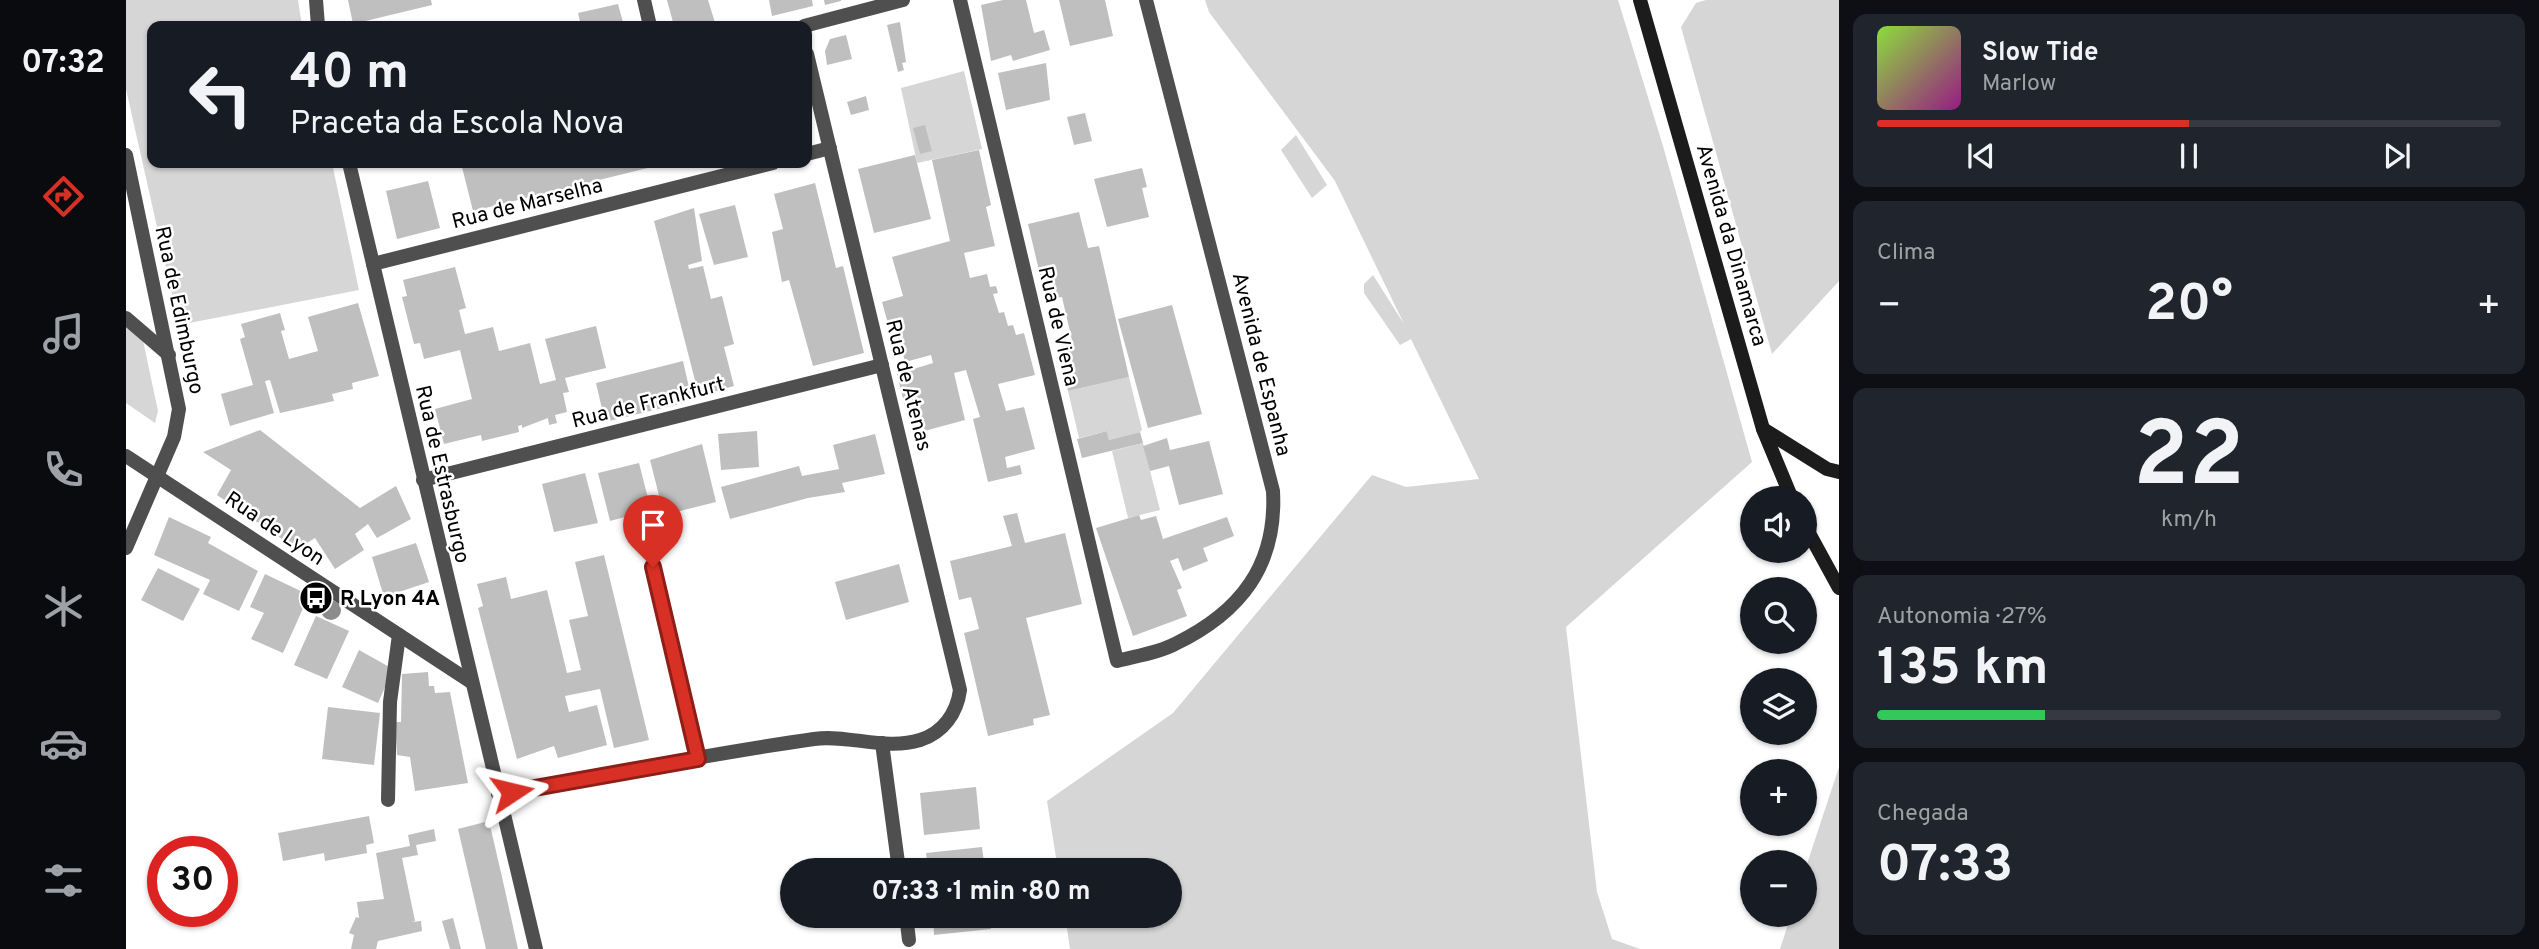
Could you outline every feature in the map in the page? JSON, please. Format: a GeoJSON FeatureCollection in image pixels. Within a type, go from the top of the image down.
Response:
{"type":"FeatureCollection","features":[{"type":"Feature","properties":{"kind":"main road","name":"Avenida da Dinamarca"},"geometry":{"type":"LineString","coordinates":[[1640,0],[1763,429],[1787,486]]}},
{"type":"Feature","properties":{"kind":"main road"},"geometry":{"type":"LineString","coordinates":[[1763,429],[1827,469],[1839,472]]}},
{"type":"Feature","properties":{"kind":"main road"},"geometry":{"type":"LineString","coordinates":[[1817,548],[1839,588]]}},
{"type":"Feature","properties":{"kind":"street"},"geometry":{"type":"LineString","coordinates":[[317,0],[318,21]]}},
{"type":"Feature","properties":{"kind":"street"},"geometry":{"type":"LineString","coordinates":[[644,0],[649,21]]}},
{"type":"Feature","properties":{"kind":"street"},"geometry":{"type":"LineString","coordinates":[[812,24],[904,0]]}},
{"type":"Feature","properties":{"kind":"street","name":"Rua de Viena"},"geometry":{"type":"LineString","coordinates":[[960,0],[1117,661]]}},
{"type":"Feature","properties":{"kind":"street","name":"Avenida de Espanha"},"geometry":{"type":"LineString","coordinates":[[1117,661],[1174,645],[1229,611],[1256,576],[1269,548],[1274,519],[1272,488],[1146,0]]}},
{"type":"Feature","properties":{"kind":"street","name":"Rua de Atenas"},"geometry":{"type":"LineString","coordinates":[[812,74],[960,690],[958,708],[946,723],[919,741],[882,743]]}},
{"type":"Feature","properties":{"kind":"street"},"geometry":{"type":"LineString","coordinates":[[812,153],[830,148]]}},
{"type":"Feature","properties":{"kind":"street","name":"Rua de Edimburgo"},"geometry":{"type":"LineString","coordinates":[[126,155],[178,397],[178,422],[126,548]]}},
{"type":"Feature","properties":{"kind":"street","name":"Rua de Estrasburgo"},"geometry":{"type":"LineString","coordinates":[[350,168],[536,949]]}},
{"type":"Feature","properties":{"kind":"street","name":"Rua de Marselha"},"geometry":{"type":"LineString","coordinates":[[373,264],[753,168]]}},
{"type":"Feature","properties":{"kind":"street"},"geometry":{"type":"LineString","coordinates":[[126,318],[169,355]]}},
{"type":"Feature","properties":{"kind":"street","name":"Rua de Frankfurt"},"geometry":{"type":"LineString","coordinates":[[423,480],[882,366]]}},
{"type":"Feature","properties":{"kind":"street","name":"Rua de Lyon"},"geometry":{"type":"LineString","coordinates":[[126,456],[471,682]]}},
{"type":"Feature","properties":{"kind":"street"},"geometry":{"type":"LineString","coordinates":[[653,567],[698,759]]}},
{"type":"Feature","properties":{"kind":"street"},"geometry":{"type":"LineString","coordinates":[[388,800],[390,702],[399,635]]}},
{"type":"Feature","properties":{"kind":"street"},"geometry":{"type":"LineString","coordinates":[[498,794],[816,738],[882,743],[897,858]]}},
{"type":"Feature","properties":{"kind":"street"},"geometry":{"type":"LineString","coordinates":[[908,928],[909,940]]}},
{"type":"Feature","properties":{"kind":"shaded area"},"geometry":{"type":"Polygon","coordinates":[[[126,0],[298,0],[301,21],[147,21],[147,168],[333,168],[359,290],[179,325],[126,89],[126,0]]]}},
{"type":"Feature","properties":{"kind":"shaded area"},"geometry":{"type":"Polygon","coordinates":[[[1205,0],[1618,0],[1663,146],[1752,462],[1566,627],[1597,892],[1612,939],[1640,949],[1070,949],[1067,928],[1182,928],[1182,858],[1056,858],[1047,801],[1173,713],[1372,475],[1406,487],[1479,479],[1411,339],[1400,345],[1364,293],[1364,284],[1373,275],[1404,324],[1335,181],[1209,12],[1205,0]]]}},
{"type":"Feature","properties":{"kind":"shaded area"},"geometry":{"type":"Polygon","coordinates":[[[1706,0],[1839,0],[1839,281],[1772,354],[1681,27],[1696,3],[1706,0]]]}},
{"type":"Feature","properties":{"kind":"shaded area"},"geometry":{"type":"Polygon","coordinates":[[[964,71],[982,149],[917,163],[901,88],[964,71]]]}},
{"type":"Feature","properties":{"kind":"shaded area"},"geometry":{"type":"Polygon","coordinates":[[[1296,135],[1327,185],[1312,198],[1281,150],[1296,135]]]}},
{"type":"Feature","properties":{"kind":"shaded area"},"geometry":{"type":"Polygon","coordinates":[[[126,318],[141,331],[158,411],[155,423],[126,403],[126,318]]]}},
{"type":"Feature","properties":{"kind":"shaded area"},"geometry":{"type":"Polygon","coordinates":[[[1129,377],[1142,430],[1109,440],[1107,431],[1079,438],[1068,391],[1129,377]]]}},
{"type":"Feature","properties":{"kind":"shaded area"},"geometry":{"type":"Polygon","coordinates":[[[1143,443],[1160,510],[1128,518],[1112,451],[1143,443]]]}},
{"type":"Feature","properties":{"kind":"shaded area"},"geometry":{"type":"Polygon","coordinates":[[[1839,767],[1839,949],[1780,949],[1787,927],[1817,927],[1817,850],[1812,850],[1839,767]]]}},
{"type":"Feature","properties":{"kind":"building"},"geometry":{"type":"Polygon","coordinates":[[[348,0],[431,0],[432,5],[365,21],[352,21],[348,0]]]}},
{"type":"Feature","properties":{"kind":"building"},"geometry":{"type":"Polygon","coordinates":[[[667,0],[708,0],[714,21],[673,21],[667,0]]]}},
{"type":"Feature","properties":{"kind":"building"},"geometry":{"type":"Polygon","coordinates":[[[769,0],[812,0],[813,6],[772,16],[769,0]]]}},
{"type":"Feature","properties":{"kind":"building"},"geometry":{"type":"Polygon","coordinates":[[[824,0],[841,0],[841,1],[825,5],[824,0]]]}},
{"type":"Feature","properties":{"kind":"building"},"geometry":{"type":"Polygon","coordinates":[[[1003,0],[1026,0],[1034,33],[1044,30],[1050,50],[1013,61],[1011,55],[991,61],[981,5],[1003,0]]]}},
{"type":"Feature","properties":{"kind":"building"},"geometry":{"type":"Polygon","coordinates":[[[1059,0],[1105,0],[1113,36],[1070,46],[1059,0]]]}},
{"type":"Feature","properties":{"kind":"building"},"geometry":{"type":"Polygon","coordinates":[[[618,4],[623,21],[580,21],[578,13],[618,4]]]}},
{"type":"Feature","properties":{"kind":"building"},"geometry":{"type":"Polygon","coordinates":[[[900,22],[906,62],[902,63],[904,70],[898,72],[887,25],[900,22]]]}},
{"type":"Feature","properties":{"kind":"building"},"geometry":{"type":"Polygon","coordinates":[[[846,35],[852,59],[827,65],[825,51],[830,39],[846,35]]]}},
{"type":"Feature","properties":{"kind":"building"},"geometry":{"type":"Polygon","coordinates":[[[1046,63],[1050,100],[1006,110],[998,73],[1046,63]]]}},
{"type":"Feature","properties":{"kind":"building"},"geometry":{"type":"Polygon","coordinates":[[[866,96],[869,110],[851,115],[847,102],[866,96]]]}},
{"type":"Feature","properties":{"kind":"building"},"geometry":{"type":"Polygon","coordinates":[[[1085,113],[1092,141],[1074,145],[1067,117],[1085,113]]]}},
{"type":"Feature","properties":{"kind":"building"},"geometry":{"type":"Polygon","coordinates":[[[925,125],[932,151],[920,154],[913,128],[925,125]]]}},
{"type":"Feature","properties":{"kind":"building"},"geometry":{"type":"Polygon","coordinates":[[[979,150],[991,205],[986,207],[995,246],[964,253],[970,278],[987,274],[990,287],[996,286],[998,293],[993,294],[999,313],[1004,312],[1008,326],[1013,325],[1016,335],[1024,333],[1035,375],[998,384],[1006,411],[1024,407],[1035,449],[1005,457],[1007,468],[1020,465],[1022,474],[988,482],[973,419],[980,417],[966,370],[954,373],[965,420],[917,433],[910,406],[905,407],[897,374],[933,363],[931,355],[905,362],[897,329],[890,331],[882,302],[903,296],[892,257],[950,241],[932,160],[979,150]]]}},
{"type":"Feature","properties":{"kind":"building"},"geometry":{"type":"Polygon","coordinates":[[[915,155],[931,219],[874,233],[858,169],[915,155]]]}},
{"type":"Feature","properties":{"kind":"building"},"geometry":{"type":"Polygon","coordinates":[[[462,168],[648,168],[473,211],[462,168]]]}},
{"type":"Feature","properties":{"kind":"building"},"geometry":{"type":"Polygon","coordinates":[[[1142,168],[1147,187],[1142,188],[1149,217],[1107,227],[1094,179],[1142,168]]]}},
{"type":"Feature","properties":{"kind":"building"},"geometry":{"type":"Polygon","coordinates":[[[428,181],[440,228],[397,239],[386,191],[428,181]]]}},
{"type":"Feature","properties":{"kind":"building"},"geometry":{"type":"Polygon","coordinates":[[[815,183],[836,268],[843,266],[864,353],[813,366],[789,280],[782,282],[772,232],[783,229],[774,194],[815,183]]]}},
{"type":"Feature","properties":{"kind":"building"},"geometry":{"type":"Polygon","coordinates":[[[735,205],[748,257],[714,265],[699,214],[735,205]]]}},
{"type":"Feature","properties":{"kind":"building"},"geometry":{"type":"Polygon","coordinates":[[[694,208],[702,261],[688,265],[689,269],[703,266],[711,299],[722,296],[734,344],[724,347],[734,386],[699,396],[654,221],[694,208]]]}},
{"type":"Feature","properties":{"kind":"building"},"geometry":{"type":"Polygon","coordinates":[[[1079,212],[1088,248],[1099,246],[1129,377],[1068,391],[1058,352],[1074,349],[1062,297],[1046,300],[1028,224],[1079,212]]]}},
{"type":"Feature","properties":{"kind":"building"},"geometry":{"type":"Polygon","coordinates":[[[455,267],[466,308],[459,310],[465,334],[493,327],[499,351],[530,343],[540,384],[556,380],[545,339],[596,326],[606,368],[565,378],[569,392],[563,393],[567,412],[555,415],[557,423],[549,425],[548,418],[522,428],[522,425],[518,426],[519,432],[482,441],[481,435],[444,444],[435,409],[472,399],[460,350],[424,359],[420,343],[414,344],[402,297],[407,296],[403,280],[455,267]]]}},
{"type":"Feature","properties":{"kind":"building"},"geometry":{"type":"Polygon","coordinates":[[[358,303],[379,376],[352,383],[353,389],[332,394],[334,401],[280,413],[270,380],[265,381],[274,413],[230,426],[221,394],[253,385],[240,339],[245,337],[241,324],[280,313],[285,330],[281,331],[289,359],[318,351],[308,317],[358,303]]]}},
{"type":"Feature","properties":{"kind":"building"},"geometry":{"type":"Polygon","coordinates":[[[1172,305],[1202,414],[1148,428],[1118,319],[1172,305]]]}},
{"type":"Feature","properties":{"kind":"building"},"geometry":{"type":"Polygon","coordinates":[[[683,361],[691,396],[682,398],[683,403],[605,422],[596,383],[683,361]]]}},
{"type":"Feature","properties":{"kind":"building"},"geometry":{"type":"Polygon","coordinates":[[[260,430],[360,508],[396,486],[411,519],[377,538],[368,524],[355,534],[364,550],[335,569],[315,538],[297,549],[217,495],[231,470],[203,452],[260,430]]]}},
{"type":"Feature","properties":{"kind":"building"},"geometry":{"type":"Polygon","coordinates":[[[757,431],[759,467],[721,470],[718,434],[757,431]]]}},
{"type":"Feature","properties":{"kind":"building"},"geometry":{"type":"Polygon","coordinates":[[[1107,431],[1109,440],[1140,432],[1143,443],[1082,458],[1077,439],[1107,431]]]}},
{"type":"Feature","properties":{"kind":"building"},"geometry":{"type":"Polygon","coordinates":[[[875,434],[885,474],[842,483],[845,492],[808,498],[730,519],[721,487],[799,466],[802,476],[839,469],[833,445],[875,434]]]}},
{"type":"Feature","properties":{"kind":"building"},"geometry":{"type":"Polygon","coordinates":[[[1167,438],[1170,450],[1209,441],[1223,494],[1179,505],[1169,466],[1150,471],[1143,446],[1167,438]]]}},
{"type":"Feature","properties":{"kind":"building"},"geometry":{"type":"Polygon","coordinates":[[[702,444],[716,502],[664,515],[650,460],[702,444]]]}},
{"type":"Feature","properties":{"kind":"building"},"geometry":{"type":"Polygon","coordinates":[[[639,463],[651,510],[610,521],[598,473],[639,463]]]}},
{"type":"Feature","properties":{"kind":"building"},"geometry":{"type":"Polygon","coordinates":[[[585,473],[598,523],[554,532],[542,484],[585,473]]]}},
{"type":"Feature","properties":{"kind":"building"},"geometry":{"type":"Polygon","coordinates":[[[1017,513],[1025,543],[1065,533],[1082,604],[1026,618],[1050,715],[1033,719],[1034,725],[988,736],[964,633],[979,629],[971,597],[959,600],[950,561],[1012,546],[1003,516],[1017,513]]]}},
{"type":"Feature","properties":{"kind":"building"},"geometry":{"type":"Polygon","coordinates":[[[1139,515],[1141,520],[1156,516],[1163,539],[1227,517],[1234,536],[1203,548],[1208,561],[1183,571],[1178,558],[1170,561],[1182,588],[1177,590],[1187,616],[1133,636],[1096,528],[1139,515]]]}},
{"type":"Feature","properties":{"kind":"building"},"geometry":{"type":"Polygon","coordinates":[[[169,517],[211,537],[208,543],[258,571],[239,611],[203,594],[210,580],[154,555],[169,517]]]}},
{"type":"Feature","properties":{"kind":"building"},"geometry":{"type":"Polygon","coordinates":[[[416,543],[429,582],[384,597],[372,557],[416,543]]]}},
{"type":"Feature","properties":{"kind":"building"},"geometry":{"type":"Polygon","coordinates":[[[604,555],[649,740],[614,748],[600,689],[565,696],[569,712],[597,705],[607,745],[558,758],[554,746],[517,759],[478,608],[483,606],[477,584],[506,577],[511,599],[547,590],[567,673],[581,670],[569,620],[588,616],[575,562],[604,555]]]}},
{"type":"Feature","properties":{"kind":"building"},"geometry":{"type":"Polygon","coordinates":[[[899,564],[909,602],[846,620],[835,582],[899,564]]]}},
{"type":"Feature","properties":{"kind":"building"},"geometry":{"type":"Polygon","coordinates":[[[158,568],[200,589],[183,621],[141,600],[158,568]]]}},
{"type":"Feature","properties":{"kind":"building"},"geometry":{"type":"Polygon","coordinates":[[[265,574],[309,595],[283,653],[251,639],[264,613],[250,607],[265,574]]]}},
{"type":"Feature","properties":{"kind":"building"},"geometry":{"type":"Polygon","coordinates":[[[316,616],[349,631],[327,679],[294,665],[316,616]]]}},
{"type":"Feature","properties":{"kind":"building"},"geometry":{"type":"Polygon","coordinates":[[[359,650],[393,669],[378,703],[342,687],[359,650]]]}},
{"type":"Feature","properties":{"kind":"building"},"geometry":{"type":"Polygon","coordinates":[[[428,672],[429,686],[434,686],[435,693],[450,692],[468,783],[415,791],[410,757],[397,755],[395,722],[401,722],[402,674],[428,672]]]}},
{"type":"Feature","properties":{"kind":"building"},"geometry":{"type":"Polygon","coordinates":[[[328,707],[380,713],[374,765],[322,759],[328,707]]]}},
{"type":"Feature","properties":{"kind":"building"},"geometry":{"type":"Polygon","coordinates":[[[976,787],[980,829],[924,835],[920,793],[976,787]]]}},
{"type":"Feature","properties":{"kind":"building"},"geometry":{"type":"Polygon","coordinates":[[[369,816],[374,843],[366,845],[367,853],[325,861],[324,853],[283,861],[278,833],[369,816]]]}},
{"type":"Feature","properties":{"kind":"building"},"geometry":{"type":"Polygon","coordinates":[[[489,821],[518,949],[486,949],[458,829],[489,821]]]}},
{"type":"Feature","properties":{"kind":"building"},"geometry":{"type":"Polygon","coordinates":[[[434,829],[436,841],[416,845],[418,855],[402,858],[415,921],[411,922],[421,921],[422,931],[378,941],[376,949],[351,949],[354,935],[349,933],[356,917],[359,918],[357,902],[384,899],[376,853],[410,846],[408,835],[434,829]]]}},
{"type":"Feature","properties":{"kind":"building"},"geometry":{"type":"Polygon","coordinates":[[[982,847],[983,858],[927,858],[926,853],[982,847]]]}},
{"type":"Feature","properties":{"kind":"building"},"geometry":{"type":"Polygon","coordinates":[[[453,918],[461,949],[450,949],[442,921],[453,918]]]}},
{"type":"Feature","properties":{"kind":"building"},"geometry":{"type":"Polygon","coordinates":[[[934,928],[991,928],[991,929],[934,935],[934,928]]]}},
{"type":"Feature","properties":{"kind":"place","name":"R Lyon 4A"},"geometry":{"type":"Point","coordinates":[316,598]}},
{"type":"Feature","properties":{"kind":"route"},"geometry":{"type":"LineString","coordinates":[[512,792],[698,759],[653,567]]}}]}
